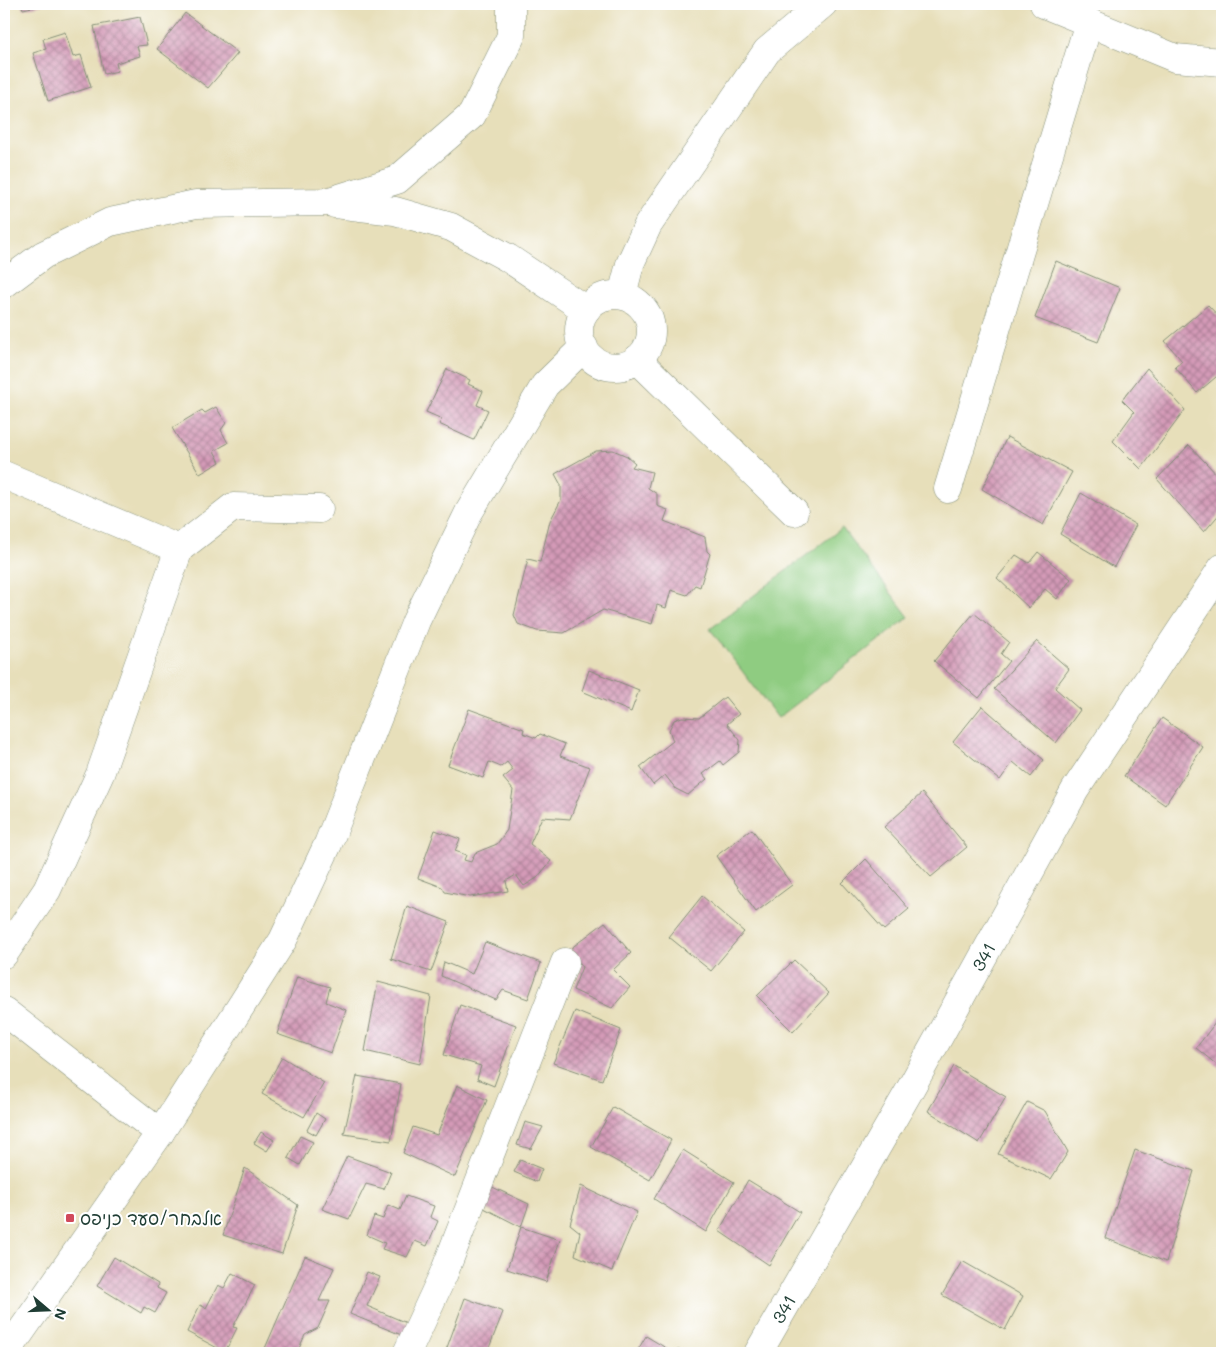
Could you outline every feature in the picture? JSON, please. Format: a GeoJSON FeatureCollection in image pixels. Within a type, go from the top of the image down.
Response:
{"type":"FeatureCollection","features":[{"type":"Feature","properties":{"kind":"street"},"geometry":{"type":"LineString","coordinates":[[326,202],[397,180],[472,115],[511,36],[511,4]]}},
{"type":"Feature","properties":{"kind":"street"},"geometry":{"type":"LineString","coordinates":[[622,296],[630,264],[648,225],[767,51],[823,4]]}},
{"type":"Feature","properties":{"kind":"street"},"geometry":{"type":"LineString","coordinates":[[1044,4],[1175,58],[1222,62]]}},
{"type":"Feature","properties":{"kind":"street"},"geometry":{"type":"LineString","coordinates":[[948,489],[1089,22]]}},
{"type":"Feature","properties":{"kind":"street"},"geometry":{"type":"LineString","coordinates":[[4,284],[43,255],[110,222],[196,204],[326,202],[395,211],[451,227],[508,258],[586,310]]}},
{"type":"Feature","properties":{"kind":"street"},"geometry":{"type":"LineString","coordinates":[[609,295],[622,296],[633,300],[643,308],[651,329],[650,340],[645,350],[637,359],[617,367],[605,366],[595,361],[587,353],[581,342],[579,330],[581,318],[586,310],[598,299],[609,295]]}},
{"type":"Feature","properties":{"kind":"street"},"geometry":{"type":"LineString","coordinates":[[6,1353],[160,1133],[283,940],[328,844],[416,621],[469,512],[545,385],[584,347]]}},
{"type":"Feature","properties":{"kind":"street"},"geometry":{"type":"LineString","coordinates":[[637,359],[794,512]]}},
{"type":"Feature","properties":{"kind":"street"},"geometry":{"type":"LineString","coordinates":[[4,475],[179,549]]}},
{"type":"Feature","properties":{"kind":"street"},"geometry":{"type":"LineString","coordinates":[[4,954],[47,890],[100,774],[179,549],[233,508],[319,509]]}},
{"type":"Feature","properties":{"kind":"street","name":"341"},"geometry":{"type":"LineString","coordinates":[[758,1353],[912,1084],[1075,790],[1222,568]]}},
{"type":"Feature","properties":{"kind":"street"},"geometry":{"type":"LineString","coordinates":[[407,1353],[444,1273],[565,962]]}},
{"type":"Feature","properties":{"kind":"street"},"geometry":{"type":"LineString","coordinates":[[4,1011],[160,1133]]}},
{"type":"Feature","properties":{"kind":"green space"},"geometry":{"type":"Polygon","coordinates":[[[842,528],[909,617],[778,718],[710,629],[842,528]]]}},
{"type":"Feature","properties":{"kind":"building"},"geometry":{"type":"Polygon","coordinates":[[[21,4],[42,4],[42,5],[23,9],[21,4]]]}},
{"type":"Feature","properties":{"kind":"building"},"geometry":{"type":"Polygon","coordinates":[[[185,13],[238,53],[208,88],[157,49],[185,13]]]}},
{"type":"Feature","properties":{"kind":"building"},"geometry":{"type":"Polygon","coordinates":[[[140,17],[147,45],[137,46],[140,56],[116,63],[118,71],[104,74],[94,26],[140,17]]]}},
{"type":"Feature","properties":{"kind":"building"},"geometry":{"type":"Polygon","coordinates":[[[65,32],[73,57],[81,55],[91,87],[48,101],[33,53],[46,49],[43,39],[65,32]]]}},
{"type":"Feature","properties":{"kind":"building"},"geometry":{"type":"Polygon","coordinates":[[[1056,261],[1120,288],[1098,342],[1035,318],[1056,261]]]}},
{"type":"Feature","properties":{"kind":"building"},"geometry":{"type":"Polygon","coordinates":[[[1208,305],[1222,320],[1222,372],[1197,393],[1175,367],[1182,361],[1165,341],[1208,305]]]}},
{"type":"Feature","properties":{"kind":"building"},"geometry":{"type":"Polygon","coordinates":[[[1147,368],[1185,410],[1141,469],[1113,441],[1134,412],[1122,400],[1147,368]]]}},
{"type":"Feature","properties":{"kind":"building"},"geometry":{"type":"Polygon","coordinates":[[[447,369],[470,380],[468,384],[483,391],[477,405],[488,410],[474,440],[439,424],[442,419],[426,412],[447,369]]]}},
{"type":"Feature","properties":{"kind":"building"},"geometry":{"type":"Polygon","coordinates":[[[216,407],[226,423],[221,430],[228,443],[214,451],[220,462],[200,474],[172,428],[202,410],[205,413],[216,407]]]}},
{"type":"Feature","properties":{"kind":"building"},"geometry":{"type":"Polygon","coordinates":[[[1007,437],[1072,472],[1043,525],[982,489],[1007,437]]]}},
{"type":"Feature","properties":{"kind":"building"},"geometry":{"type":"Polygon","coordinates":[[[1189,445],[1222,480],[1222,511],[1204,532],[1157,479],[1189,445]]]}},
{"type":"Feature","properties":{"kind":"building"},"geometry":{"type":"Polygon","coordinates":[[[613,450],[627,456],[635,463],[632,467],[652,472],[648,488],[657,494],[657,506],[668,510],[664,521],[705,537],[707,551],[710,554],[700,587],[695,585],[687,595],[671,590],[666,608],[657,605],[652,624],[603,610],[564,633],[537,631],[518,624],[514,615],[528,559],[540,562],[550,521],[561,500],[561,485],[555,474],[596,451],[613,450]]]}},
{"type":"Feature","properties":{"kind":"building"},"geometry":{"type":"Polygon","coordinates":[[[1081,493],[1136,525],[1114,567],[1060,534],[1081,493]]]}},
{"type":"Feature","properties":{"kind":"building"},"geometry":{"type":"Polygon","coordinates":[[[1038,552],[1071,579],[1057,599],[1045,589],[1029,608],[997,578],[1016,555],[1029,563],[1038,552]]]}},
{"type":"Feature","properties":{"kind":"building"},"geometry":{"type":"Polygon","coordinates":[[[974,613],[1009,642],[1001,654],[1009,661],[979,698],[934,661],[974,613]]]}},
{"type":"Feature","properties":{"kind":"building"},"geometry":{"type":"Polygon","coordinates":[[[1037,641],[1069,669],[1055,688],[1080,710],[1056,743],[994,689],[1037,641]]]}},
{"type":"Feature","properties":{"kind":"building"},"geometry":{"type":"Polygon","coordinates":[[[589,670],[639,690],[631,712],[582,691],[589,670]]]}},
{"type":"Feature","properties":{"kind":"building"},"geometry":{"type":"Polygon","coordinates":[[[725,697],[739,714],[727,724],[740,740],[739,752],[723,765],[720,761],[703,774],[707,779],[688,795],[676,789],[665,775],[653,785],[640,767],[673,741],[669,730],[674,720],[682,717],[699,718],[725,697]]]}},
{"type":"Feature","properties":{"kind":"building"},"geometry":{"type":"Polygon","coordinates":[[[982,706],[1044,760],[1031,777],[1013,762],[1000,780],[953,742],[982,706]]]}},
{"type":"Feature","properties":{"kind":"building"},"geometry":{"type":"Polygon","coordinates":[[[469,709],[524,729],[523,733],[536,738],[540,734],[565,744],[560,756],[590,767],[570,819],[542,817],[530,844],[551,861],[537,878],[524,886],[516,875],[506,881],[508,891],[470,897],[445,892],[442,887],[418,878],[435,830],[460,839],[455,851],[466,855],[464,860],[471,862],[475,853],[497,844],[507,830],[513,790],[503,778],[513,770],[507,762],[501,767],[489,762],[483,778],[448,765],[469,709]]]}},
{"type":"Feature","properties":{"kind":"building"},"geometry":{"type":"Polygon","coordinates":[[[1162,718],[1203,747],[1165,805],[1124,776],[1162,718]]]}},
{"type":"Feature","properties":{"kind":"building"},"geometry":{"type":"Polygon","coordinates":[[[922,793],[967,847],[931,877],[884,827],[922,793]]]}},
{"type":"Feature","properties":{"kind":"building"},"geometry":{"type":"Polygon","coordinates":[[[752,829],[792,885],[756,912],[716,856],[752,829]]]}},
{"type":"Feature","properties":{"kind":"building"},"geometry":{"type":"Polygon","coordinates":[[[866,859],[909,909],[884,930],[842,883],[866,859]]]}},
{"type":"Feature","properties":{"kind":"building"},"geometry":{"type":"Polygon","coordinates":[[[702,896],[744,932],[711,971],[669,937],[702,896]]]}},
{"type":"Feature","properties":{"kind":"building"},"geometry":{"type":"Polygon","coordinates":[[[407,906],[449,922],[431,972],[391,959],[407,906]]]}},
{"type":"Feature","properties":{"kind":"building"},"geometry":{"type":"Polygon","coordinates":[[[605,922],[631,953],[613,970],[630,987],[612,1008],[573,990],[582,967],[570,949],[605,922]]]}},
{"type":"Feature","properties":{"kind":"building"},"geometry":{"type":"Polygon","coordinates":[[[485,942],[541,963],[528,999],[503,990],[496,1000],[441,976],[444,962],[472,974],[485,942]]]}},
{"type":"Feature","properties":{"kind":"building"},"geometry":{"type":"Polygon","coordinates":[[[794,960],[829,993],[793,1032],[757,996],[794,960]]]}},
{"type":"Feature","properties":{"kind":"building"},"geometry":{"type":"Polygon","coordinates":[[[297,977],[330,987],[326,1002],[346,1010],[331,1053],[277,1034],[297,977]]]}},
{"type":"Feature","properties":{"kind":"building"},"geometry":{"type":"Polygon","coordinates":[[[378,982],[431,996],[420,1064],[365,1051],[378,982]]]}},
{"type":"Feature","properties":{"kind":"building"},"geometry":{"type":"Polygon","coordinates":[[[460,1005],[516,1025],[494,1086],[477,1079],[481,1066],[444,1055],[460,1005]]]}},
{"type":"Feature","properties":{"kind":"building"},"geometry":{"type":"Polygon","coordinates":[[[575,1011],[621,1030],[602,1080],[553,1063],[575,1011]]]}},
{"type":"Feature","properties":{"kind":"building"},"geometry":{"type":"Polygon","coordinates":[[[1222,1014],[1222,1069],[1196,1048],[1222,1014]]]}},
{"type":"Feature","properties":{"kind":"building"},"geometry":{"type":"Polygon","coordinates":[[[282,1057],[324,1083],[304,1117],[262,1094],[282,1057]]]}},
{"type":"Feature","properties":{"kind":"building"},"geometry":{"type":"Polygon","coordinates":[[[954,1066],[1006,1097],[979,1143],[928,1111],[954,1066]]]}},
{"type":"Feature","properties":{"kind":"building"},"geometry":{"type":"Polygon","coordinates":[[[357,1076],[401,1084],[391,1141],[344,1134],[357,1076]]]}},
{"type":"Feature","properties":{"kind":"building"},"geometry":{"type":"Polygon","coordinates":[[[457,1085],[487,1100],[455,1177],[403,1153],[413,1127],[437,1135],[457,1085]]]}},
{"type":"Feature","properties":{"kind":"building"},"geometry":{"type":"Polygon","coordinates":[[[1027,1102],[1045,1111],[1068,1152],[1051,1179],[998,1154],[1027,1102]]]}},
{"type":"Feature","properties":{"kind":"building"},"geometry":{"type":"Polygon","coordinates":[[[613,1107],[671,1140],[650,1180],[591,1147],[613,1107]]]}},
{"type":"Feature","properties":{"kind":"building"},"geometry":{"type":"Polygon","coordinates":[[[316,1113],[325,1119],[316,1135],[307,1130],[316,1113]]]}},
{"type":"Feature","properties":{"kind":"building"},"geometry":{"type":"Polygon","coordinates":[[[525,1122],[543,1127],[531,1149],[517,1145],[525,1122]]]}},
{"type":"Feature","properties":{"kind":"building"},"geometry":{"type":"Polygon","coordinates":[[[261,1132],[274,1140],[267,1151],[254,1143],[261,1132]]]}},
{"type":"Feature","properties":{"kind":"building"},"geometry":{"type":"Polygon","coordinates":[[[300,1136],[313,1142],[300,1165],[288,1158],[300,1136]]]}},
{"type":"Feature","properties":{"kind":"building"},"geometry":{"type":"Polygon","coordinates":[[[683,1150],[734,1182],[706,1232],[654,1199],[683,1150]]]}},
{"type":"Feature","properties":{"kind":"building"},"geometry":{"type":"Polygon","coordinates":[[[1135,1150],[1194,1171],[1166,1262],[1105,1238],[1135,1150]]]}},
{"type":"Feature","properties":{"kind":"building"},"geometry":{"type":"Polygon","coordinates":[[[347,1156],[391,1172],[384,1189],[366,1184],[349,1219],[322,1209],[347,1156]]]}},
{"type":"Feature","properties":{"kind":"building"},"geometry":{"type":"Polygon","coordinates":[[[520,1160],[542,1169],[537,1182],[514,1172],[520,1160]]]}},
{"type":"Feature","properties":{"kind":"building"},"geometry":{"type":"Polygon","coordinates":[[[245,1168],[298,1205],[282,1254],[223,1235],[245,1168]]]}},
{"type":"Feature","properties":{"kind":"building"},"geometry":{"type":"Polygon","coordinates":[[[748,1180],[800,1212],[769,1265],[719,1231],[748,1180]]]}},
{"type":"Feature","properties":{"kind":"building"},"geometry":{"type":"Polygon","coordinates":[[[488,1185],[529,1204],[521,1227],[480,1206],[488,1185]]]}},
{"type":"Feature","properties":{"kind":"building"},"geometry":{"type":"Polygon","coordinates":[[[581,1186],[637,1212],[612,1271],[575,1255],[580,1232],[570,1224],[581,1186]]]}},
{"type":"Feature","properties":{"kind":"building"},"geometry":{"type":"Polygon","coordinates":[[[406,1196],[434,1206],[430,1217],[438,1221],[427,1246],[415,1241],[407,1257],[382,1249],[385,1243],[367,1235],[374,1216],[383,1219],[388,1205],[400,1210],[406,1196]]]}},
{"type":"Feature","properties":{"kind":"building"},"geometry":{"type":"Polygon","coordinates":[[[521,1227],[560,1240],[546,1282],[507,1269],[521,1227]]]}},
{"type":"Feature","properties":{"kind":"building"},"geometry":{"type":"Polygon","coordinates":[[[305,1256],[334,1268],[319,1301],[330,1301],[318,1328],[305,1335],[297,1353],[263,1353],[305,1256]]]}},
{"type":"Feature","properties":{"kind":"building"},"geometry":{"type":"Polygon","coordinates":[[[114,1257],[158,1284],[157,1288],[166,1293],[155,1313],[144,1307],[141,1313],[97,1286],[114,1257]]]}},
{"type":"Feature","properties":{"kind":"building"},"geometry":{"type":"Polygon","coordinates":[[[962,1261],[1023,1296],[1005,1330],[942,1295],[962,1261]]]}},
{"type":"Feature","properties":{"kind":"building"},"geometry":{"type":"Polygon","coordinates":[[[367,1272],[380,1277],[367,1306],[409,1324],[404,1336],[350,1314],[367,1272]]]}},
{"type":"Feature","properties":{"kind":"building"},"geometry":{"type":"Polygon","coordinates":[[[232,1273],[255,1285],[233,1327],[237,1328],[225,1352],[187,1332],[200,1305],[206,1308],[218,1285],[224,1288],[232,1273]]]}},
{"type":"Feature","properties":{"kind":"building"},"geometry":{"type":"Polygon","coordinates":[[[465,1298],[503,1312],[487,1353],[445,1353],[465,1298]]]}},
{"type":"Feature","properties":{"kind":"building"},"geometry":{"type":"Polygon","coordinates":[[[646,1336],[671,1351],[679,1350],[685,1353],[636,1353],[646,1336]]]}},
{"type":"Feature","properties":{"kind":"place","name":"אלבחר/סעד כניפס"},"geometry":{"type":"Point","coordinates":[70,1218]}}]}
